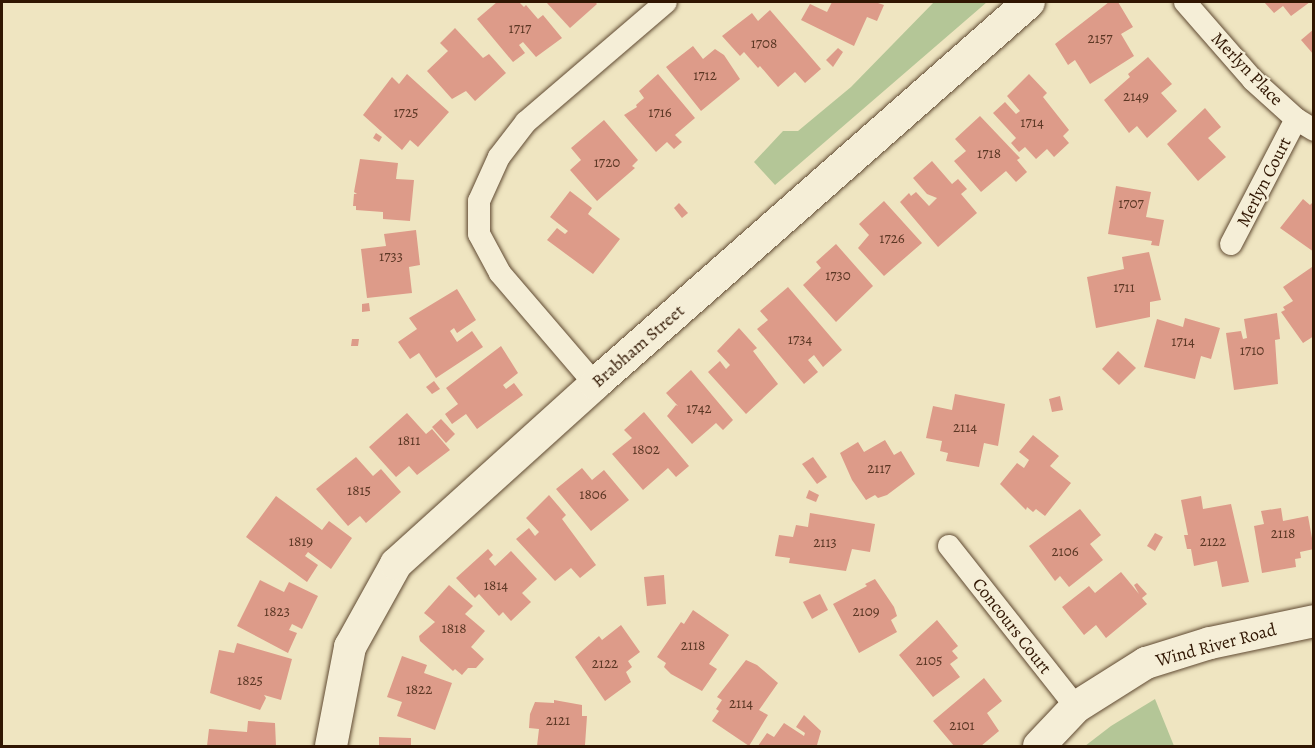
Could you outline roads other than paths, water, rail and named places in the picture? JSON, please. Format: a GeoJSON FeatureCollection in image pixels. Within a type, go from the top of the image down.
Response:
{"type":"FeatureCollection","features":[{"type":"Feature","properties":{"kind":"street"},"geometry":{"type":"LineString","coordinates":[[595,384],[500,273],[479,234],[479,201],[499,157],[526,122],[666,2]]}},
{"type":"Feature","properties":{"kind":"street","name":"Brabham Street"},"geometry":{"type":"LineString","coordinates":[[331,747],[350,648],[396,564],[595,384],[1029,2]]}},
{"type":"Feature","properties":{"kind":"street","name":"Merlyn Place"},"geometry":{"type":"LineString","coordinates":[[1185,2],[1253,80],[1305,125]]}},
{"type":"Feature","properties":{"kind":"street","name":"Merlyn Court"},"geometry":{"type":"LineString","coordinates":[[1231,244],[1305,125]]}},
{"type":"Feature","properties":{"kind":"street","name":"Concours Court"},"geometry":{"type":"LineString","coordinates":[[949,546],[1076,707]]}},
{"type":"Feature","properties":{"kind":"street","name":"Wind River Road"},"geometry":{"type":"LineString","coordinates":[[1039,747],[1076,707],[1146,663],[1210,643],[1314,621]]}}]}
